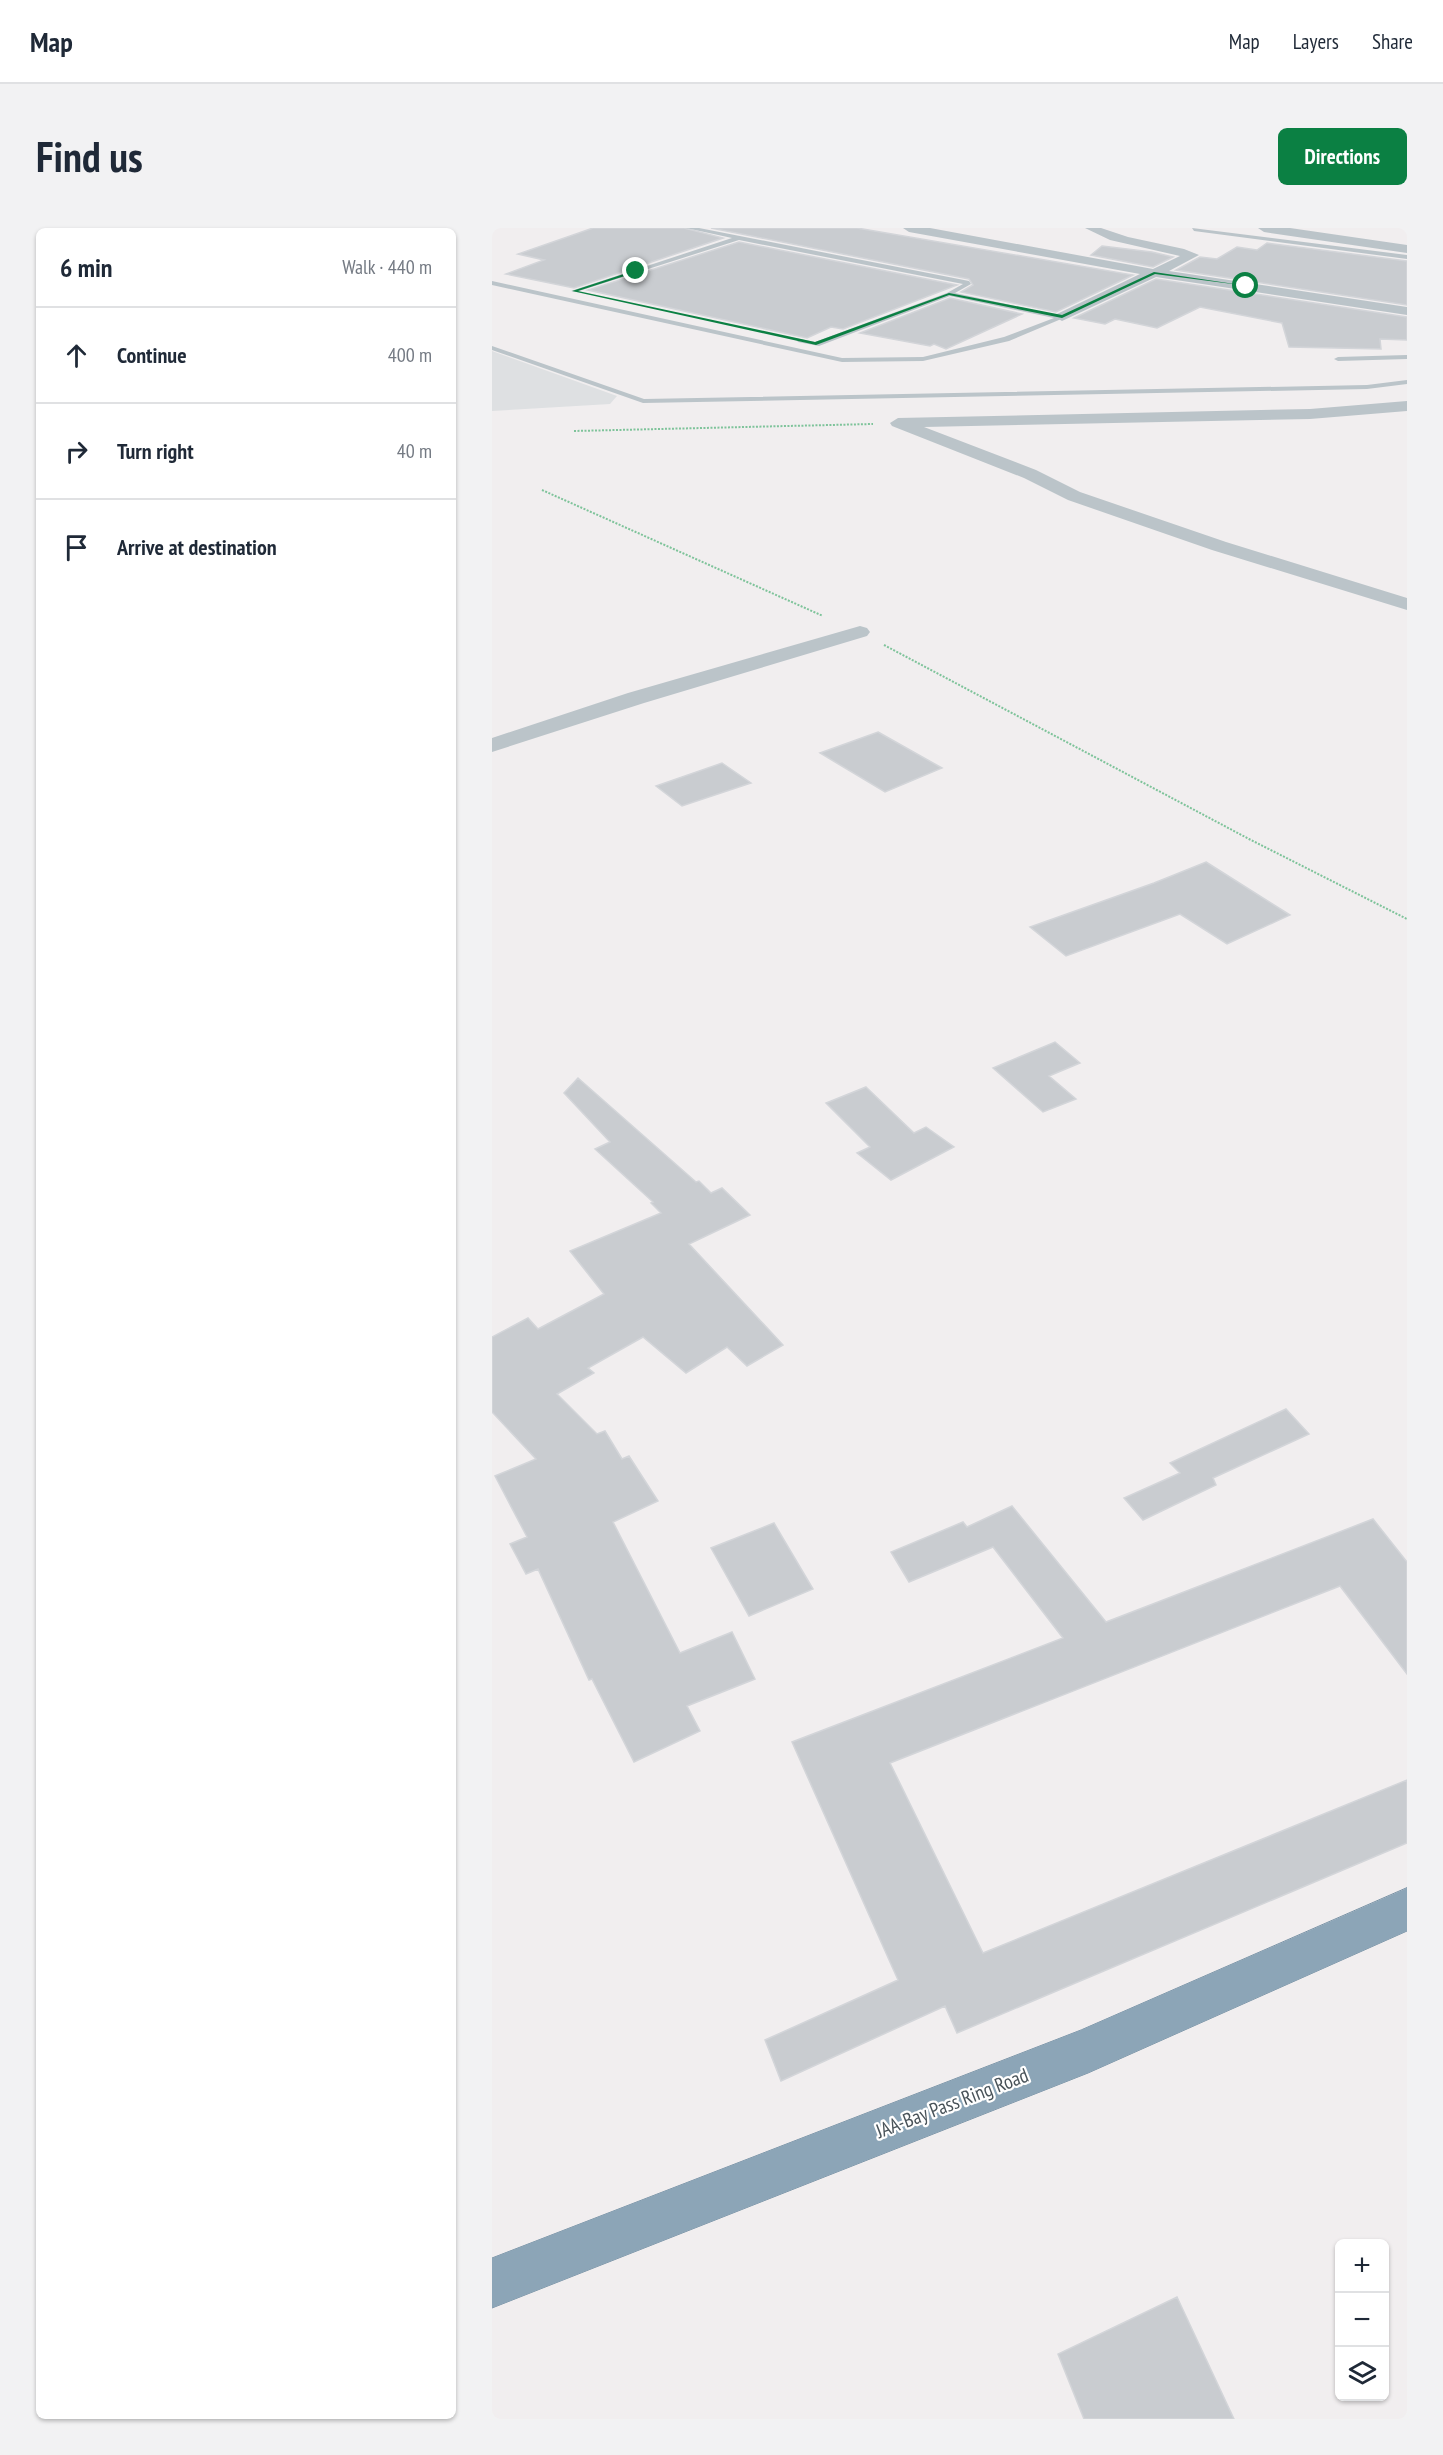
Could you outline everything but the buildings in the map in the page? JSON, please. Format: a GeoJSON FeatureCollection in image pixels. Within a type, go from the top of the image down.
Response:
{"type":"FeatureCollection","features":[{"type":"Feature","properties":{"kind":"highway","name":"JAA-Bay Pass Ring Road"},"geometry":{"type":"LineString","coordinates":[[492,2283],[1088,2049],[1407,1908]]}},
{"type":"Feature","properties":{"kind":"street"},"geometry":{"type":"LineString","coordinates":[[909,228],[1154,273],[1407,310]]}},
{"type":"Feature","properties":{"kind":"street"},"geometry":{"type":"LineString","coordinates":[[1062,317],[1192,255],[1168,247],[1115,237],[1091,228]]}},
{"type":"Feature","properties":{"kind":"street"},"geometry":{"type":"LineString","coordinates":[[1264,228],[1407,249]]}},
{"type":"Feature","properties":{"kind":"street"},"geometry":{"type":"LineString","coordinates":[[898,423],[1310,414],[1407,406]]}},
{"type":"Feature","properties":{"kind":"street"},"geometry":{"type":"LineString","coordinates":[[898,423],[1030,474],[1074,496],[1220,546],[1407,604]]}},
{"type":"Feature","properties":{"kind":"street"},"geometry":{"type":"LineString","coordinates":[[492,745],[636,698],[860,632]]}},
{"type":"Feature","properties":{"kind":"lane"},"geometry":{"type":"LineString","coordinates":[[689,228],[969,283],[949,294],[816,344],[793,339]]}},
{"type":"Feature","properties":{"kind":"lane"},"geometry":{"type":"LineString","coordinates":[[1194,229],[1407,257]]}},
{"type":"Feature","properties":{"kind":"lane"},"geometry":{"type":"LineString","coordinates":[[574,291],[739,238]]}},
{"type":"Feature","properties":{"kind":"lane"},"geometry":{"type":"LineString","coordinates":[[492,283],[842,360],[923,359],[1006,339],[1062,317]]}},
{"type":"Feature","properties":{"kind":"lane"},"geometry":{"type":"LineString","coordinates":[[562,288],[597,296]]}},
{"type":"Feature","properties":{"kind":"lane"},"geometry":{"type":"LineString","coordinates":[[949,294],[1062,317]]}},
{"type":"Feature","properties":{"kind":"lane"},"geometry":{"type":"LineString","coordinates":[[492,348],[643,401],[1367,387],[1407,382]]}},
{"type":"Feature","properties":{"kind":"lane"},"geometry":{"type":"LineString","coordinates":[[1338,359],[1407,357]]}},
{"type":"Feature","properties":{"kind":"path"},"geometry":{"type":"LineString","coordinates":[[574,431],[898,423]]}},
{"type":"Feature","properties":{"kind":"path"},"geometry":{"type":"LineString","coordinates":[[542,490],[860,632],[1249,839],[1407,919]]}},
{"type":"Feature","properties":{"kind":"shaded area"},"geometry":{"type":"Polygon","coordinates":[[[492,351],[617,396],[610,404],[492,411],[492,351]]]}},
{"type":"Feature","properties":{"kind":"route"},"geometry":{"type":"LineString","coordinates":[[636,271],[574,291],[816,344],[949,294],[1062,317],[1154,273],[1246,286]]}}]}
